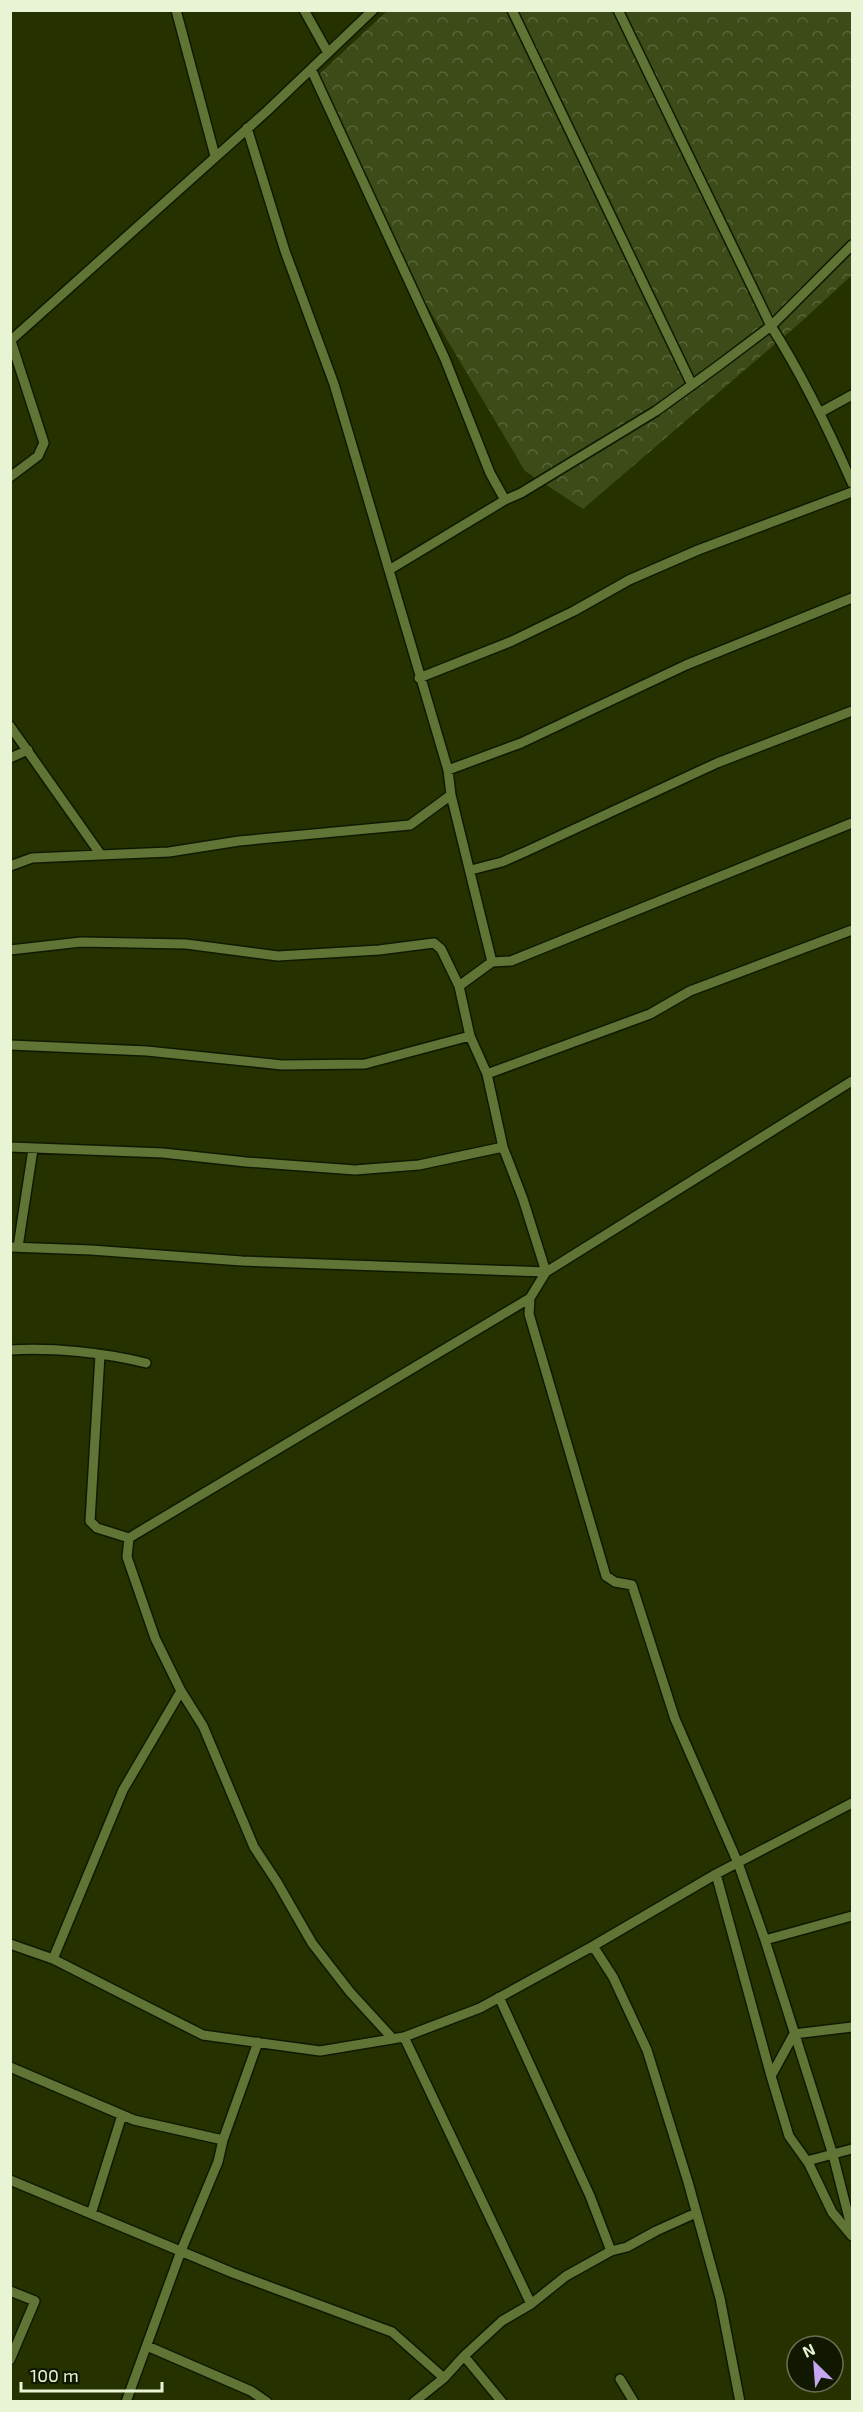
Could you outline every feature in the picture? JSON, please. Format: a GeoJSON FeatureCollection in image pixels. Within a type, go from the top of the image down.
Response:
{"type":"FeatureCollection","features":[{"type":"Feature","properties":{"kind":"street"},"geometry":{"type":"LineString","coordinates":[[176,10],[215,156]]}},
{"type":"Feature","properties":{"kind":"street"},"geometry":{"type":"LineString","coordinates":[[304,10],[328,53]]}},
{"type":"Feature","properties":{"kind":"street"},"geometry":{"type":"LineString","coordinates":[[10,477],[38,456],[44,443],[11,341],[247,128],[373,10]]}},
{"type":"Feature","properties":{"kind":"street"},"geometry":{"type":"LineString","coordinates":[[512,10],[692,385]]}},
{"type":"Feature","properties":{"kind":"street"},"geometry":{"type":"LineString","coordinates":[[618,10],[771,326],[799,369],[821,412],[852,483]]}},
{"type":"Feature","properties":{"kind":"street"},"geometry":{"type":"LineString","coordinates":[[311,69],[445,359],[490,473],[505,500]]}},
{"type":"Feature","properties":{"kind":"street"},"geometry":{"type":"LineString","coordinates":[[247,128],[285,251],[334,384],[413,649],[419,678],[448,770],[451,795],[492,962]]}},
{"type":"Feature","properties":{"kind":"street"},"geometry":{"type":"LineString","coordinates":[[389,570],[656,411],[771,326],[852,245]]}},
{"type":"Feature","properties":{"kind":"street"},"geometry":{"type":"LineString","coordinates":[[821,412],[852,395]]}},
{"type":"Feature","properties":{"kind":"street"},"geometry":{"type":"LineString","coordinates":[[419,678],[512,641],[574,611],[629,580],[698,550],[852,492]]}},
{"type":"Feature","properties":{"kind":"street"},"geometry":{"type":"LineString","coordinates":[[448,770],[521,743],[686,665],[852,598]]}},
{"type":"Feature","properties":{"kind":"street"},"geometry":{"type":"LineString","coordinates":[[471,870],[502,862],[717,763],[852,711]]}},
{"type":"Feature","properties":{"kind":"street"},"geometry":{"type":"LineString","coordinates":[[10,726],[101,855]]}},
{"type":"Feature","properties":{"kind":"street"},"geometry":{"type":"LineString","coordinates":[[10,758],[28,750]]}},
{"type":"Feature","properties":{"kind":"street"},"geometry":{"type":"LineString","coordinates":[[10,866],[32,858],[169,852],[239,841],[410,825],[451,795]]}},
{"type":"Feature","properties":{"kind":"street"},"geometry":{"type":"LineString","coordinates":[[459,986],[492,962],[511,961],[852,823]]}},
{"type":"Feature","properties":{"kind":"street"},"geometry":{"type":"LineString","coordinates":[[487,1074],[650,1014],[690,991],[852,930]]}},
{"type":"Feature","properties":{"kind":"street"},"geometry":{"type":"LineString","coordinates":[[10,950],[81,942],[186,944],[278,956],[379,950],[434,943],[441,949],[459,986],[470,1036],[487,1074],[502,1147],[523,1199],[546,1272]]}},
{"type":"Feature","properties":{"kind":"street"},"geometry":{"type":"LineString","coordinates":[[10,1045],[147,1051],[282,1065],[366,1064],[470,1036]]}},
{"type":"Feature","properties":{"kind":"street"},"geometry":{"type":"LineString","coordinates":[[100,1355],[90,1521],[97,1528],[129,1538],[530,1298],[546,1272],[852,1081]]}},
{"type":"Feature","properties":{"kind":"street"},"geometry":{"type":"LineString","coordinates":[[10,1147],[164,1153],[355,1170],[419,1165],[502,1147]]}},
{"type":"Feature","properties":{"kind":"street"},"geometry":{"type":"LineString","coordinates":[[33,1149],[14,1247],[242,1261],[546,1272]]}},
{"type":"Feature","properties":{"kind":"street"},"geometry":{"type":"LineString","coordinates":[[530,1298],[530,1314],[606,1576],[615,1582],[632,1585],[675,1719],[738,1863],[765,1940],[833,2155],[852,2230]]}},
{"type":"Feature","properties":{"kind":"street"},"geometry":{"type":"LineString","coordinates":[[10,1350],[100,1355],[146,1363]]}},
{"type":"Feature","properties":{"kind":"street"},"geometry":{"type":"LineString","coordinates":[[129,1538],[127,1557],[156,1638],[181,1691],[203,1726],[254,1847],[312,1943],[350,1992],[393,2039]]}},
{"type":"Feature","properties":{"kind":"street"},"geometry":{"type":"LineString","coordinates":[[53,1959],[123,1790],[181,1691]]}},
{"type":"Feature","properties":{"kind":"street"},"geometry":{"type":"LineString","coordinates":[[10,1944],[53,1959],[203,2035],[320,2050],[393,2039],[445,2023],[480,2008],[594,1946],[716,1874],[852,1803]]}},
{"type":"Feature","properties":{"kind":"street"},"geometry":{"type":"LineString","coordinates":[[716,1874],[789,2136],[807,2161],[832,2212],[852,2236]]}},
{"type":"Feature","properties":{"kind":"street"},"geometry":{"type":"LineString","coordinates":[[765,1940],[852,1916]]}},
{"type":"Feature","properties":{"kind":"street"},"geometry":{"type":"LineString","coordinates":[[594,1946],[613,1977],[647,2050],[720,2298],[740,2402]]}},
{"type":"Feature","properties":{"kind":"street"},"geometry":{"type":"LineString","coordinates":[[499,1997],[590,2196],[611,2252]]}},
{"type":"Feature","properties":{"kind":"street"},"geometry":{"type":"LineString","coordinates":[[794,2034],[852,2026]]}},
{"type":"Feature","properties":{"kind":"street"},"geometry":{"type":"LineString","coordinates":[[771,2076],[794,2034]]}},
{"type":"Feature","properties":{"kind":"street"},"geometry":{"type":"LineString","coordinates":[[404,2037],[531,2304]]}},
{"type":"Feature","properties":{"kind":"street"},"geometry":{"type":"LineString","coordinates":[[126,2402],[218,2162],[223,2140],[258,2042]]}},
{"type":"Feature","properties":{"kind":"street"},"geometry":{"type":"LineString","coordinates":[[10,2067],[134,2120],[223,2140]]}},
{"type":"Feature","properties":{"kind":"street"},"geometry":{"type":"LineString","coordinates":[[91,2214],[122,2115]]}},
{"type":"Feature","properties":{"kind":"street"},"geometry":{"type":"LineString","coordinates":[[807,2161],[852,2149]]}},
{"type":"Feature","properties":{"kind":"street"},"geometry":{"type":"LineString","coordinates":[[10,2180],[182,2252],[392,2332],[444,2378]]}},
{"type":"Feature","properties":{"kind":"street"},"geometry":{"type":"LineString","coordinates":[[414,2402],[444,2378],[502,2321],[531,2304],[566,2276],[611,2252],[627,2247],[696,2213]]}},
{"type":"Feature","properties":{"kind":"street"},"geometry":{"type":"LineString","coordinates":[[10,2291],[35,2301],[10,2360]]}},
{"type":"Feature","properties":{"kind":"street"},"geometry":{"type":"LineString","coordinates":[[147,2346],[251,2391],[267,2402]]}},
{"type":"Feature","properties":{"kind":"street"},"geometry":{"type":"LineString","coordinates":[[464,2356],[502,2402]]}},
{"type":"Feature","properties":{"kind":"street"},"geometry":{"type":"LineString","coordinates":[[620,2379],[634,2402]]}},
{"type":"Feature","properties":{"kind":"green space"},"geometry":{"type":"Polygon","coordinates":[[[387,11],[852,11],[852,275],[802,321],[583,509],[525,471],[395,252],[312,81],[387,11]]]}}]}
